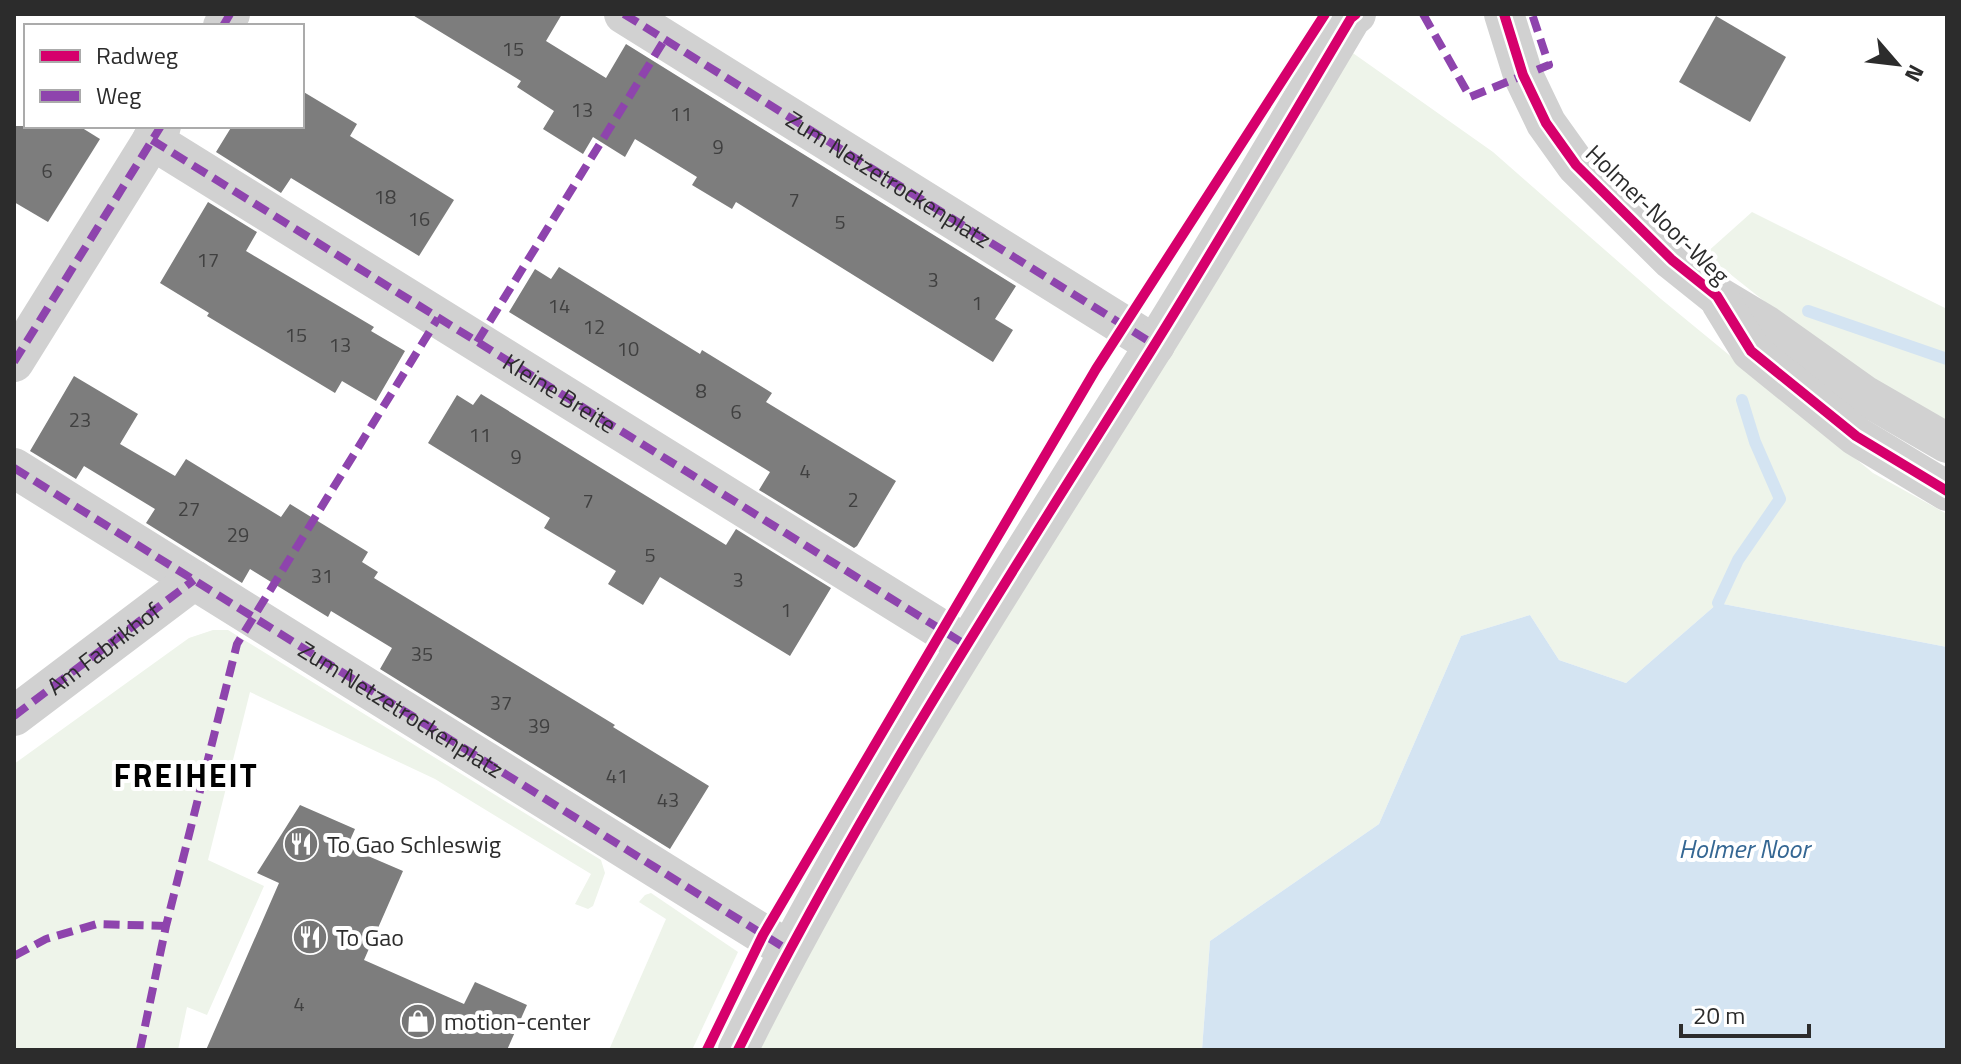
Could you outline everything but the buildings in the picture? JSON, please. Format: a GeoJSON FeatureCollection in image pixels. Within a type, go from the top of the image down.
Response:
{"type":"FeatureCollection","features":[{"type":"Feature","properties":{"kind":"street","name":"Zum Netzetrockenplatz"},"geometry":{"type":"LineString","coordinates":[[624,14],[1155,345]]}},
{"type":"Feature","properties":{"kind":"street","name":"Holmer-Noor-Weg"},"geometry":{"type":"LineString","coordinates":[[1504,14],[1523,75],[1546,123],[1576,165],[1672,260],[1717,296],[1767,326],[1864,395],[1947,443]]}},
{"type":"Feature","properties":{"kind":"street"},"geometry":{"type":"LineString","coordinates":[[738,1050],[788,950],[966,645],[1155,345],[1350,15]]}},
{"type":"Feature","properties":{"kind":"street"},"geometry":{"type":"LineString","coordinates":[[14,362],[156,133]]}},
{"type":"Feature","properties":{"kind":"street","name":"Kleine Breite"},"geometry":{"type":"LineString","coordinates":[[156,133],[966,645]]}},
{"type":"Feature","properties":{"kind":"street","name":"Holmer-Noor-Weg"},"geometry":{"type":"LineString","coordinates":[[1717,296],[1751,351],[1856,436],[1947,491]]}},
{"type":"Feature","properties":{"kind":"street","name":"Zum Netzetrockenplatz"},"geometry":{"type":"LineString","coordinates":[[14,468],[788,950]]}},
{"type":"Feature","properties":{"kind":"street","name":"Am Fabrikhof"},"geometry":{"type":"LineString","coordinates":[[14,716],[194,580]]}},
{"type":"Feature","properties":{"kind":"shaded area"},"geometry":{"type":"Polygon","coordinates":[[[1350,51],[1493,152],[1661,299],[1873,473],[1947,514],[1947,647],[1718,603],[1626,683],[1559,660],[1530,615],[1461,636],[1379,824],[1210,941],[1202,1050],[754,1050],[803,943],[1350,51]]]}},
{"type":"Feature","properties":{"kind":"shaded area"},"geometry":{"type":"Polygon","coordinates":[[[1752,212],[1947,309],[1947,428],[1871,386],[1705,254],[1752,212]]]}},
{"type":"Feature","properties":{"kind":"shaded area"},"geometry":{"type":"Polygon","coordinates":[[[213,630],[228,630],[601,860],[605,873],[593,906],[588,909],[575,904],[591,874],[435,779],[250,692],[208,860],[264,886],[207,1015],[187,1007],[178,1050],[14,1050],[14,764],[189,638],[213,630]]]}},
{"type":"Feature","properties":{"kind":"shaded area"},"geometry":{"type":"Polygon","coordinates":[[[651,893],[738,952],[692,1050],[609,1050],[666,919],[639,902],[651,893]]]}},
{"type":"Feature","properties":{"kind":"water","name":"Holmer Noor"},"geometry":{"type":"Polygon","coordinates":[[[1718,603],[1947,647],[1947,1050],[1202,1050],[1210,941],[1379,824],[1461,636],[1530,615],[1559,660],[1626,683],[1718,603]]]}},
{"type":"Feature","properties":{"kind":"waterway"},"geometry":{"type":"LineString","coordinates":[[1808,311],[1947,359]]}},
{"type":"Feature","properties":{"kind":"waterway"},"geometry":{"type":"LineString","coordinates":[[1718,603],[1738,560],[1780,499],[1755,442],[1742,400]]}},
{"type":"Feature","properties":{"kind":"marked path"},"geometry":{"type":"LineString","coordinates":[[224,24],[230,14]]}},
{"type":"Feature","properties":{"kind":"marked path"},"geometry":{"type":"LineString","coordinates":[[624,14],[1155,345]]}},
{"type":"Feature","properties":{"kind":"marked path"},"geometry":{"type":"LineString","coordinates":[[1423,14],[1470,97],[1549,65],[1532,14]]}},
{"type":"Feature","properties":{"kind":"marked path"},"geometry":{"type":"LineString","coordinates":[[477,342],[665,39]]}},
{"type":"Feature","properties":{"kind":"marked path"},"geometry":{"type":"LineString","coordinates":[[14,362],[160,128]]}},
{"type":"Feature","properties":{"kind":"marked path"},"geometry":{"type":"LineString","coordinates":[[152,140],[966,645]]}},
{"type":"Feature","properties":{"kind":"marked path"},"geometry":{"type":"LineString","coordinates":[[140,1050],[166,926],[237,644],[438,318]]}},
{"type":"Feature","properties":{"kind":"marked path"},"geometry":{"type":"LineString","coordinates":[[14,468],[788,950]]}},
{"type":"Feature","properties":{"kind":"marked path"},"geometry":{"type":"LineString","coordinates":[[14,716],[194,580]]}},
{"type":"Feature","properties":{"kind":"marked path"},"geometry":{"type":"LineString","coordinates":[[14,956],[46,939],[97,924],[166,926]]}},
{"type":"Feature","properties":{"kind":"cycle path"},"geometry":{"type":"LineString","coordinates":[[707,1050],[763,935],[1096,369],[1325,14]]}},
{"type":"Feature","properties":{"kind":"cycle path"},"geometry":{"type":"LineString","coordinates":[[738,1050],[833,870],[884,782],[1356,14]]}},
{"type":"Feature","properties":{"kind":"cycle path"},"geometry":{"type":"LineString","coordinates":[[1504,14],[1523,75],[1546,123],[1576,165],[1672,260],[1717,296],[1751,351],[1856,436],[1947,491]]}},
{"type":"Feature","properties":{"kind":"place","name":"To Gao Schleswig"},"geometry":{"type":"Point","coordinates":[301,844]}},
{"type":"Feature","properties":{"kind":"place","name":"To Gao"},"geometry":{"type":"Point","coordinates":[310,937]}},
{"type":"Feature","properties":{"kind":"place","name":"motion-center"},"geometry":{"type":"Point","coordinates":[418,1021]}},
{"type":"Feature","properties":{"kind":"district","name":"FREIHEIT"},"geometry":{"type":"Point","coordinates":[186,775]}}]}
